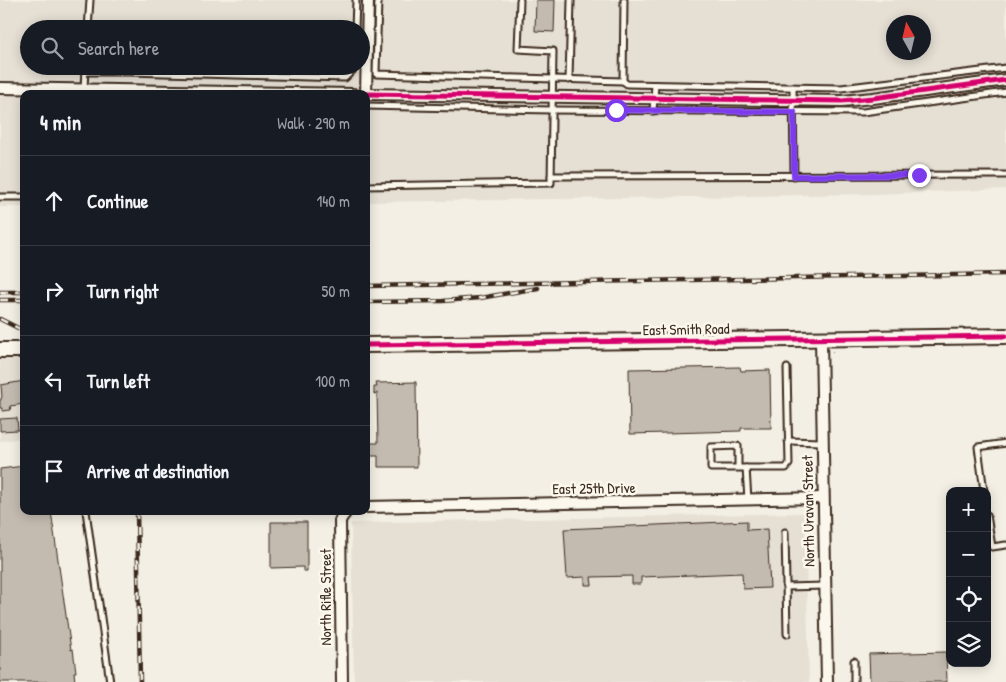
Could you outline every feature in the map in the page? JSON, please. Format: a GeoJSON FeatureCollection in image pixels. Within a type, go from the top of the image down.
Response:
{"type":"FeatureCollection","features":[{"type":"Feature","properties":{"kind":"street"},"geometry":{"type":"LineString","coordinates":[[368,0],[368,20]]}},
{"type":"Feature","properties":{"kind":"street"},"geometry":{"type":"LineString","coordinates":[[366,75],[366,90]]}},
{"type":"Feature","properties":{"kind":"street"},"geometry":{"type":"LineString","coordinates":[[370,94],[828,101],[859,100],[1006,80]]}},
{"type":"Feature","properties":{"kind":"street"},"geometry":{"type":"LineString","coordinates":[[0,88],[56,90]]}},
{"type":"Feature","properties":{"kind":"street","name":"East Smith Road"},"geometry":{"type":"LineString","coordinates":[[370,345],[1006,336]]}},
{"type":"Feature","properties":{"kind":"street","name":"North Uravan Street"},"geometry":{"type":"LineString","coordinates":[[821,339],[827,682]]}},
{"type":"Feature","properties":{"kind":"street"},"geometry":{"type":"LineString","coordinates":[[0,350],[20,350]]}},
{"type":"Feature","properties":{"kind":"street","name":"East 25th Drive"},"geometry":{"type":"LineString","coordinates":[[370,507],[823,498]]}},
{"type":"Feature","properties":{"kind":"street","name":"North Rifle Street"},"geometry":{"type":"LineString","coordinates":[[342,682],[340,521],[343,515]]}},
{"type":"Feature","properties":{"kind":"lane"},"geometry":{"type":"LineString","coordinates":[[89,20],[90,0]]}},
{"type":"Feature","properties":{"kind":"lane"},"geometry":{"type":"LineString","coordinates":[[355,20],[356,0]]}},
{"type":"Feature","properties":{"kind":"lane"},"geometry":{"type":"LineString","coordinates":[[378,0],[376,74],[623,81],[627,84],[655,85],[841,88],[1006,68]]}},
{"type":"Feature","properties":{"kind":"lane"},"geometry":{"type":"LineString","coordinates":[[370,186],[551,183],[554,50],[518,49],[520,0]]}},
{"type":"Feature","properties":{"kind":"lane"},"geometry":{"type":"LineString","coordinates":[[569,80],[571,0]]}},
{"type":"Feature","properties":{"kind":"lane"},"geometry":{"type":"LineString","coordinates":[[623,81],[624,0]]}},
{"type":"Feature","properties":{"kind":"lane"},"geometry":{"type":"LineString","coordinates":[[84,90],[85,75]]}},
{"type":"Feature","properties":{"kind":"lane"},"geometry":{"type":"LineString","coordinates":[[225,75],[345,78],[348,75]]}},
{"type":"Feature","properties":{"kind":"lane"},"geometry":{"type":"LineString","coordinates":[[653,111],[655,85]]}},
{"type":"Feature","properties":{"kind":"lane"},"geometry":{"type":"LineString","coordinates":[[794,87],[794,176]]}},
{"type":"Feature","properties":{"kind":"lane"},"geometry":{"type":"LineString","coordinates":[[370,106],[552,110],[863,112],[1006,92]]}},
{"type":"Feature","properties":{"kind":"lane"},"geometry":{"type":"LineString","coordinates":[[551,176],[1006,175]]}},
{"type":"Feature","properties":{"kind":"lane"},"geometry":{"type":"LineString","coordinates":[[0,198],[20,197]]}},
{"type":"Feature","properties":{"kind":"lane"},"geometry":{"type":"LineString","coordinates":[[738,468],[738,446],[711,447],[711,468],[738,468],[746,468],[786,468],[789,464],[787,368]]}},
{"type":"Feature","properties":{"kind":"lane"},"geometry":{"type":"LineString","coordinates":[[788,441],[822,442]]}},
{"type":"Feature","properties":{"kind":"lane"},"geometry":{"type":"LineString","coordinates":[[983,487],[978,447],[1006,443]]}},
{"type":"Feature","properties":{"kind":"lane"},"geometry":{"type":"LineString","coordinates":[[746,468],[748,500]]}},
{"type":"Feature","properties":{"kind":"lane"},"geometry":{"type":"LineString","coordinates":[[87,515],[110,682]]}},
{"type":"Feature","properties":{"kind":"lane"},"geometry":{"type":"LineString","coordinates":[[785,532],[787,634]]}},
{"type":"Feature","properties":{"kind":"lane"},"geometry":{"type":"LineString","coordinates":[[990,532],[992,547],[1006,545]]}},
{"type":"Feature","properties":{"kind":"lane"},"geometry":{"type":"LineString","coordinates":[[786,587],[825,586]]}},
{"type":"Feature","properties":{"kind":"lane"},"geometry":{"type":"LineString","coordinates":[[854,661],[854,682]]}},
{"type":"Feature","properties":{"kind":"shaded area"},"geometry":{"type":"Polygon","coordinates":[[[0,0],[1006,0],[1006,189],[873,194],[370,202],[370,90],[20,90],[20,207],[0,207],[0,0]]]}},
{"type":"Feature","properties":{"kind":"shaded area"},"geometry":{"type":"Polygon","coordinates":[[[0,356],[20,356],[20,438],[0,441],[0,356]]]}},
{"type":"Feature","properties":{"kind":"shaded area"},"geometry":{"type":"Polygon","coordinates":[[[805,513],[809,682],[354,682],[351,523],[805,513]]]}},
{"type":"Feature","properties":{"kind":"building"},"geometry":{"type":"Polygon","coordinates":[[[536,0],[555,0],[554,32],[535,31],[536,0]]]}},
{"type":"Feature","properties":{"kind":"building"},"geometry":{"type":"Polygon","coordinates":[[[740,367],[741,371],[770,370],[771,428],[741,428],[741,431],[630,434],[629,369],[740,367]]]}},
{"type":"Feature","properties":{"kind":"building"},"geometry":{"type":"Polygon","coordinates":[[[20,382],[20,405],[10,406],[11,410],[2,411],[2,408],[0,408],[2,397],[1,385],[20,382]]]}},
{"type":"Feature","properties":{"kind":"building"},"geometry":{"type":"Polygon","coordinates":[[[416,382],[417,467],[378,467],[378,456],[370,456],[370,443],[378,443],[377,393],[374,394],[374,387],[377,387],[376,383],[416,382]]]}},
{"type":"Feature","properties":{"kind":"building"},"geometry":{"type":"Polygon","coordinates":[[[17,418],[18,430],[0,431],[0,419],[17,418]]]}},
{"type":"Feature","properties":{"kind":"building"},"geometry":{"type":"Polygon","coordinates":[[[20,466],[20,515],[52,515],[71,650],[73,649],[76,672],[74,672],[75,682],[0,682],[0,469],[20,466]]]}},
{"type":"Feature","properties":{"kind":"building"},"geometry":{"type":"Polygon","coordinates":[[[747,521],[747,530],[767,529],[770,588],[743,589],[742,573],[641,577],[641,584],[632,584],[632,576],[591,577],[592,585],[585,585],[585,577],[567,578],[564,529],[747,521]]]}},
{"type":"Feature","properties":{"kind":"building"},"geometry":{"type":"Polygon","coordinates":[[[271,522],[307,522],[307,571],[303,571],[303,567],[271,568],[271,522]]]}},
{"type":"Feature","properties":{"kind":"building"},"geometry":{"type":"Polygon","coordinates":[[[946,652],[947,682],[870,682],[869,654],[946,652]]]}},
{"type":"Feature","properties":{"kind":"railway"},"geometry":{"type":"LineString","coordinates":[[370,286],[1006,274]]}},
{"type":"Feature","properties":{"kind":"railway"},"geometry":{"type":"LineString","coordinates":[[370,302],[443,301],[480,298],[538,288]]}},
{"type":"Feature","properties":{"kind":"railway"},"geometry":{"type":"LineString","coordinates":[[0,292],[20,292]]}},
{"type":"Feature","properties":{"kind":"railway"},"geometry":{"type":"LineString","coordinates":[[0,300],[20,300]]}},
{"type":"Feature","properties":{"kind":"railway"},"geometry":{"type":"LineString","coordinates":[[0,319],[20,329]]}},
{"type":"Feature","properties":{"kind":"railway"},"geometry":{"type":"LineString","coordinates":[[137,515],[140,682]]}},
{"type":"Feature","properties":{"kind":"cycle path"},"geometry":{"type":"LineString","coordinates":[[370,94],[842,101],[1006,80]]}},
{"type":"Feature","properties":{"kind":"cycle path"},"geometry":{"type":"LineString","coordinates":[[370,345],[1006,336]]}},
{"type":"Feature","properties":{"kind":"route"},"geometry":{"type":"LineString","coordinates":[[616,110],[794,112],[794,176],[919,175]]}}]}
